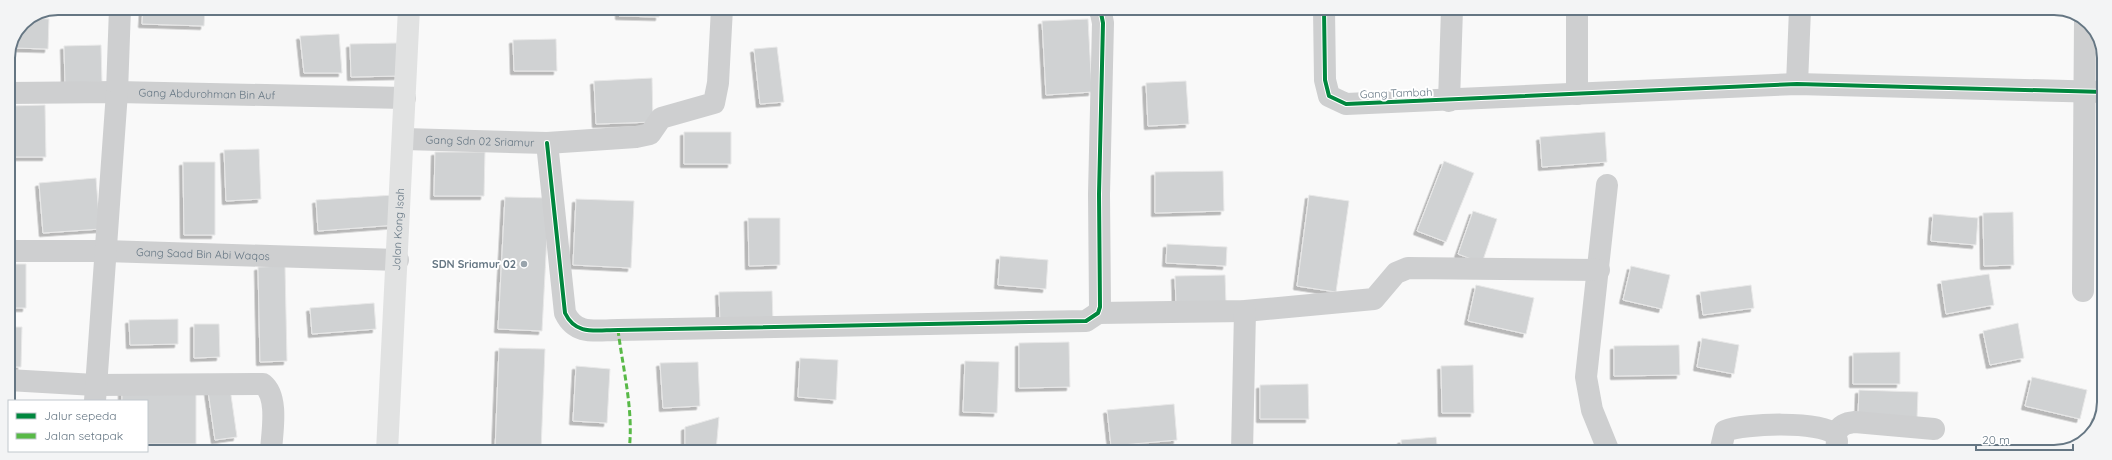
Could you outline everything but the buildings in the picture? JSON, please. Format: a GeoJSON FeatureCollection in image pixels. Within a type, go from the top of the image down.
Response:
{"type":"FeatureCollection","features":[{"type":"Feature","properties":{"kind":"street"},"geometry":{"type":"LineString","coordinates":[[95,393],[104,251],[117,92],[120,15]]}},
{"type":"Feature","properties":{"kind":"street","name":"Jalan Kong Isah"},"geometry":{"type":"LineString","coordinates":[[387,445],[398,260],[409,15]]}},
{"type":"Feature","properties":{"kind":"street","name":"Gang Sdn 02 Sriamur"},"geometry":{"type":"LineString","coordinates":[[404,139],[547,143],[636,137],[650,134],[661,118],[714,103],[718,83],[722,15]]}},
{"type":"Feature","properties":{"kind":"street"},"geometry":{"type":"LineString","coordinates":[[1098,313],[1100,307],[1099,194],[1103,23],[1101,15]]}},
{"type":"Feature","properties":{"kind":"street","name":"Gang Tambah"},"geometry":{"type":"LineString","coordinates":[[1324,15],[1325,80],[1329,96],[1346,104],[1449,101],[1797,84],[2095,92]]}},
{"type":"Feature","properties":{"kind":"street"},"geometry":{"type":"LineString","coordinates":[[1449,101],[1452,15]]}},
{"type":"Feature","properties":{"kind":"street"},"geometry":{"type":"LineString","coordinates":[[1577,15],[1577,94]]}},
{"type":"Feature","properties":{"kind":"street"},"geometry":{"type":"LineString","coordinates":[[1797,84],[1800,15]]}},
{"type":"Feature","properties":{"kind":"street"},"geometry":{"type":"LineString","coordinates":[[2083,291],[2095,92],[2086,30]]}},
{"type":"Feature","properties":{"kind":"street","name":"Gang Abdurohman Bin Auf"},"geometry":{"type":"LineString","coordinates":[[15,93],[117,92],[405,98]]}},
{"type":"Feature","properties":{"kind":"street"},"geometry":{"type":"LineString","coordinates":[[547,143],[565,313],[573,326],[580,328],[626,330],[1075,322],[1086,320],[1098,313],[1245,311],[1374,299],[1396,273],[1408,268],[1599,270]]}},
{"type":"Feature","properties":{"kind":"street"},"geometry":{"type":"LineString","coordinates":[[1606,445],[1592,410],[1586,377],[1599,270],[1607,185]]}},
{"type":"Feature","properties":{"kind":"street","name":"Gang Saad Bin Abi Waqos"},"geometry":{"type":"LineString","coordinates":[[15,251],[104,251],[398,260]]}},
{"type":"Feature","properties":{"kind":"street"},"geometry":{"type":"LineString","coordinates":[[1242,445],[1245,311]]}},
{"type":"Feature","properties":{"kind":"street"},"geometry":{"type":"LineString","coordinates":[[15,381],[95,393],[263,384],[269,389],[273,399],[272,445]]}},
{"type":"Feature","properties":{"kind":"street"},"geometry":{"type":"LineString","coordinates":[[1836,443],[1840,427],[1846,423],[1856,422],[1934,429]]}},
{"type":"Feature","properties":{"kind":"street"},"geometry":{"type":"LineString","coordinates":[[1721,445],[1725,431],[1732,428],[1757,425],[1822,427],[1836,443]]}},
{"type":"Feature","properties":{"kind":"marked path"},"geometry":{"type":"LineString","coordinates":[[618,330],[629,406],[629,445]]}},
{"type":"Feature","properties":{"kind":"cycle path"},"geometry":{"type":"LineString","coordinates":[[547,143],[565,313],[575,325],[587,330],[602,331],[1086,321],[1098,313],[1100,307],[1099,194],[1103,23],[1101,15]]}},
{"type":"Feature","properties":{"kind":"cycle path"},"geometry":{"type":"LineString","coordinates":[[1324,15],[1325,80],[1329,96],[1346,104],[1797,84],[2097,92]]}},
{"type":"Feature","properties":{"kind":"place","name":"SDN Sriamur 02"},"geometry":{"type":"Point","coordinates":[524,264]}}]}
